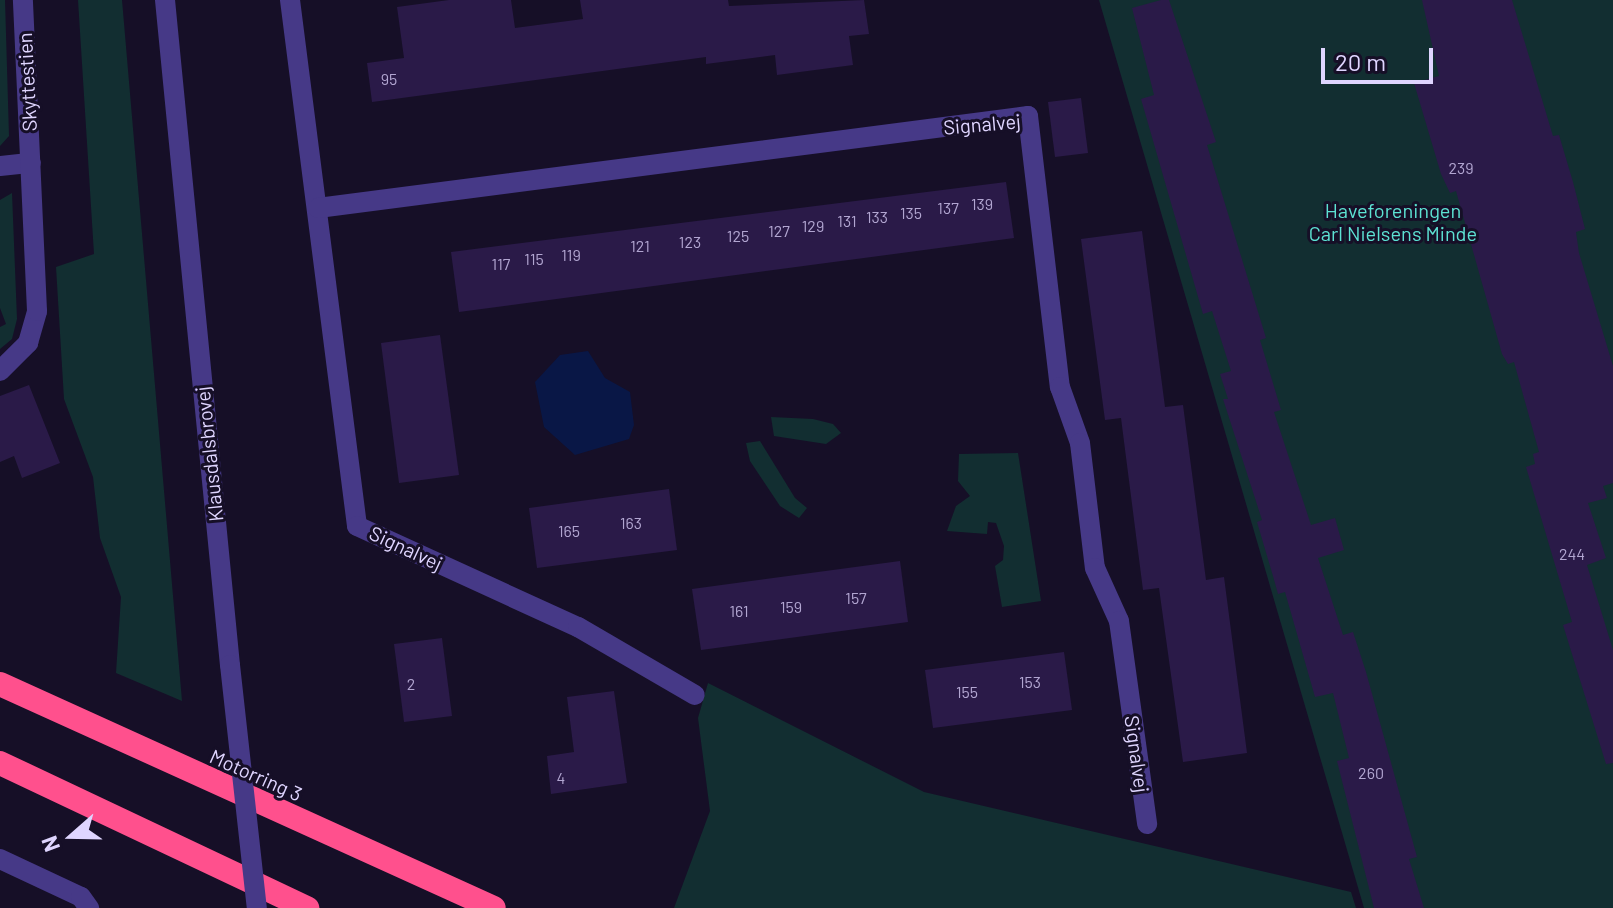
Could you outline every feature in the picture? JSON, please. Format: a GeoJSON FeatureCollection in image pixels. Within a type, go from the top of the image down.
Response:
{"type":"FeatureCollection","features":[{"type":"Feature","properties":{"kind":"highway","name":"Motorring 3"},"geometry":{"type":"LineString","coordinates":[[0,684],[494,908]]}},
{"type":"Feature","properties":{"kind":"highway"},"geometry":{"type":"LineString","coordinates":[[0,763],[307,908]]}},
{"type":"Feature","properties":{"kind":"street","name":"Skyttestien"},"geometry":{"type":"LineString","coordinates":[[0,371],[28,343],[37,311],[23,0]]}},
{"type":"Feature","properties":{"kind":"street","name":"Klausdalsbrovej"},"geometry":{"type":"LineString","coordinates":[[165,0],[257,908]]}},
{"type":"Feature","properties":{"kind":"street","name":"Signalvej"},"geometry":{"type":"LineString","coordinates":[[290,0],[357,526],[578,627],[695,695]]}},
{"type":"Feature","properties":{"kind":"street","name":"Signalvej"},"geometry":{"type":"LineString","coordinates":[[318,208],[1028,116],[1060,387],[1080,443],[1095,568],[1119,621],[1147,824]]}},
{"type":"Feature","properties":{"kind":"street"},"geometry":{"type":"LineString","coordinates":[[0,166],[31,163]]}},
{"type":"Feature","properties":{"kind":"street"},"geometry":{"type":"LineString","coordinates":[[0,859],[81,897],[89,908]]}},
{"type":"Feature","properties":{"kind":"green space"},"geometry":{"type":"Polygon","coordinates":[[[0,0],[5,0],[9,136],[0,146],[0,0]]]}},
{"type":"Feature","properties":{"kind":"green space"},"geometry":{"type":"Polygon","coordinates":[[[78,0],[122,0],[182,701],[116,673],[121,597],[100,538],[93,477],[64,399],[56,267],[94,254],[78,0]]]}},
{"type":"Feature","properties":{"kind":"green space","name":"Haveforeningen Carl Nielsens Minde"},"geometry":{"type":"Polygon","coordinates":[[[1099,0],[1613,0],[1613,908],[1364,908],[1099,0]]]}},
{"type":"Feature","properties":{"kind":"green space"},"geometry":{"type":"Polygon","coordinates":[[[12,193],[17,319],[12,339],[0,349],[0,327],[6,324],[0,308],[0,200],[12,193]]]}},
{"type":"Feature","properties":{"kind":"green space"},"geometry":{"type":"Polygon","coordinates":[[[771,417],[813,419],[833,424],[841,433],[826,444],[774,436],[771,417]]]}},
{"type":"Feature","properties":{"kind":"green space"},"geometry":{"type":"Polygon","coordinates":[[[760,441],[795,498],[807,508],[799,518],[780,506],[750,461],[746,443],[760,441]]]}},
{"type":"Feature","properties":{"kind":"green space"},"geometry":{"type":"Polygon","coordinates":[[[1018,453],[1041,601],[1002,607],[995,566],[1003,560],[1004,546],[996,523],[988,522],[987,534],[947,531],[956,506],[970,496],[958,481],[959,454],[1018,453]]]}},
{"type":"Feature","properties":{"kind":"green space"},"geometry":{"type":"Polygon","coordinates":[[[708,683],[924,792],[1351,892],[1356,908],[674,908],[710,811],[698,718],[708,683]]]}},
{"type":"Feature","properties":{"kind":"water"},"geometry":{"type":"Polygon","coordinates":[[[588,351],[605,378],[630,392],[634,425],[629,439],[575,455],[544,427],[535,382],[560,355],[588,351]]]}},
{"type":"Feature","properties":{"kind":"building"},"geometry":{"type":"Polygon","coordinates":[[[449,0],[511,0],[515,28],[583,19],[580,0],[728,0],[729,6],[864,0],[869,34],[849,36],[853,65],[777,75],[775,55],[706,64],[706,57],[372,102],[367,63],[404,58],[397,7],[449,0]]]}},
{"type":"Feature","properties":{"kind":"building"},"geometry":{"type":"Polygon","coordinates":[[[1169,0],[1216,142],[1207,145],[1266,338],[1260,340],[1281,410],[1274,412],[1311,525],[1335,518],[1344,550],[1318,558],[1343,635],[1353,632],[1366,672],[1417,857],[1409,859],[1424,908],[1374,908],[1337,761],[1349,758],[1333,693],[1315,697],[1285,592],[1278,594],[1257,522],[1262,520],[1223,399],[1228,399],[1220,374],[1231,371],[1212,311],[1203,314],[1141,99],[1154,95],[1132,8],[1169,0]]]}},
{"type":"Feature","properties":{"kind":"building"},"geometry":{"type":"Polygon","coordinates":[[[1422,0],[1512,0],[1553,136],[1559,135],[1585,229],[1576,232],[1579,253],[1613,366],[1613,483],[1603,486],[1607,498],[1588,503],[1606,558],[1587,565],[1613,650],[1613,763],[1606,764],[1563,625],[1572,622],[1526,467],[1535,464],[1533,454],[1539,452],[1514,362],[1508,364],[1502,354],[1456,191],[1450,193],[1441,174],[1414,83],[1439,76],[1422,0]]]}},
{"type":"Feature","properties":{"kind":"building"},"geometry":{"type":"Polygon","coordinates":[[[1081,98],[1088,153],[1055,157],[1048,102],[1081,98]]]}},
{"type":"Feature","properties":{"kind":"building"},"geometry":{"type":"Polygon","coordinates":[[[1006,182],[1014,238],[459,312],[451,252],[1006,182]]]}},
{"type":"Feature","properties":{"kind":"building"},"geometry":{"type":"Polygon","coordinates":[[[1142,231],[1165,407],[1183,405],[1206,580],[1224,577],[1247,753],[1183,762],[1159,588],[1143,590],[1121,418],[1105,420],[1081,239],[1142,231]]]}},
{"type":"Feature","properties":{"kind":"building"},"geometry":{"type":"Polygon","coordinates":[[[440,335],[459,475],[399,483],[381,343],[440,335]]]}},
{"type":"Feature","properties":{"kind":"building"},"geometry":{"type":"Polygon","coordinates":[[[29,385],[60,463],[22,478],[14,456],[0,462],[0,396],[29,385]]]}},
{"type":"Feature","properties":{"kind":"building"},"geometry":{"type":"Polygon","coordinates":[[[669,489],[677,550],[537,568],[529,508],[669,489]]]}},
{"type":"Feature","properties":{"kind":"building"},"geometry":{"type":"Polygon","coordinates":[[[900,561],[908,622],[701,650],[692,589],[900,561]]]}},
{"type":"Feature","properties":{"kind":"building"},"geometry":{"type":"Polygon","coordinates":[[[442,638],[452,716],[404,722],[394,644],[442,638]]]}},
{"type":"Feature","properties":{"kind":"building"},"geometry":{"type":"Polygon","coordinates":[[[1064,652],[1072,710],[933,728],[925,670],[1064,652]]]}},
{"type":"Feature","properties":{"kind":"building"},"geometry":{"type":"Polygon","coordinates":[[[614,691],[627,783],[551,794],[547,756],[574,752],[567,697],[614,691]]]}}]}
